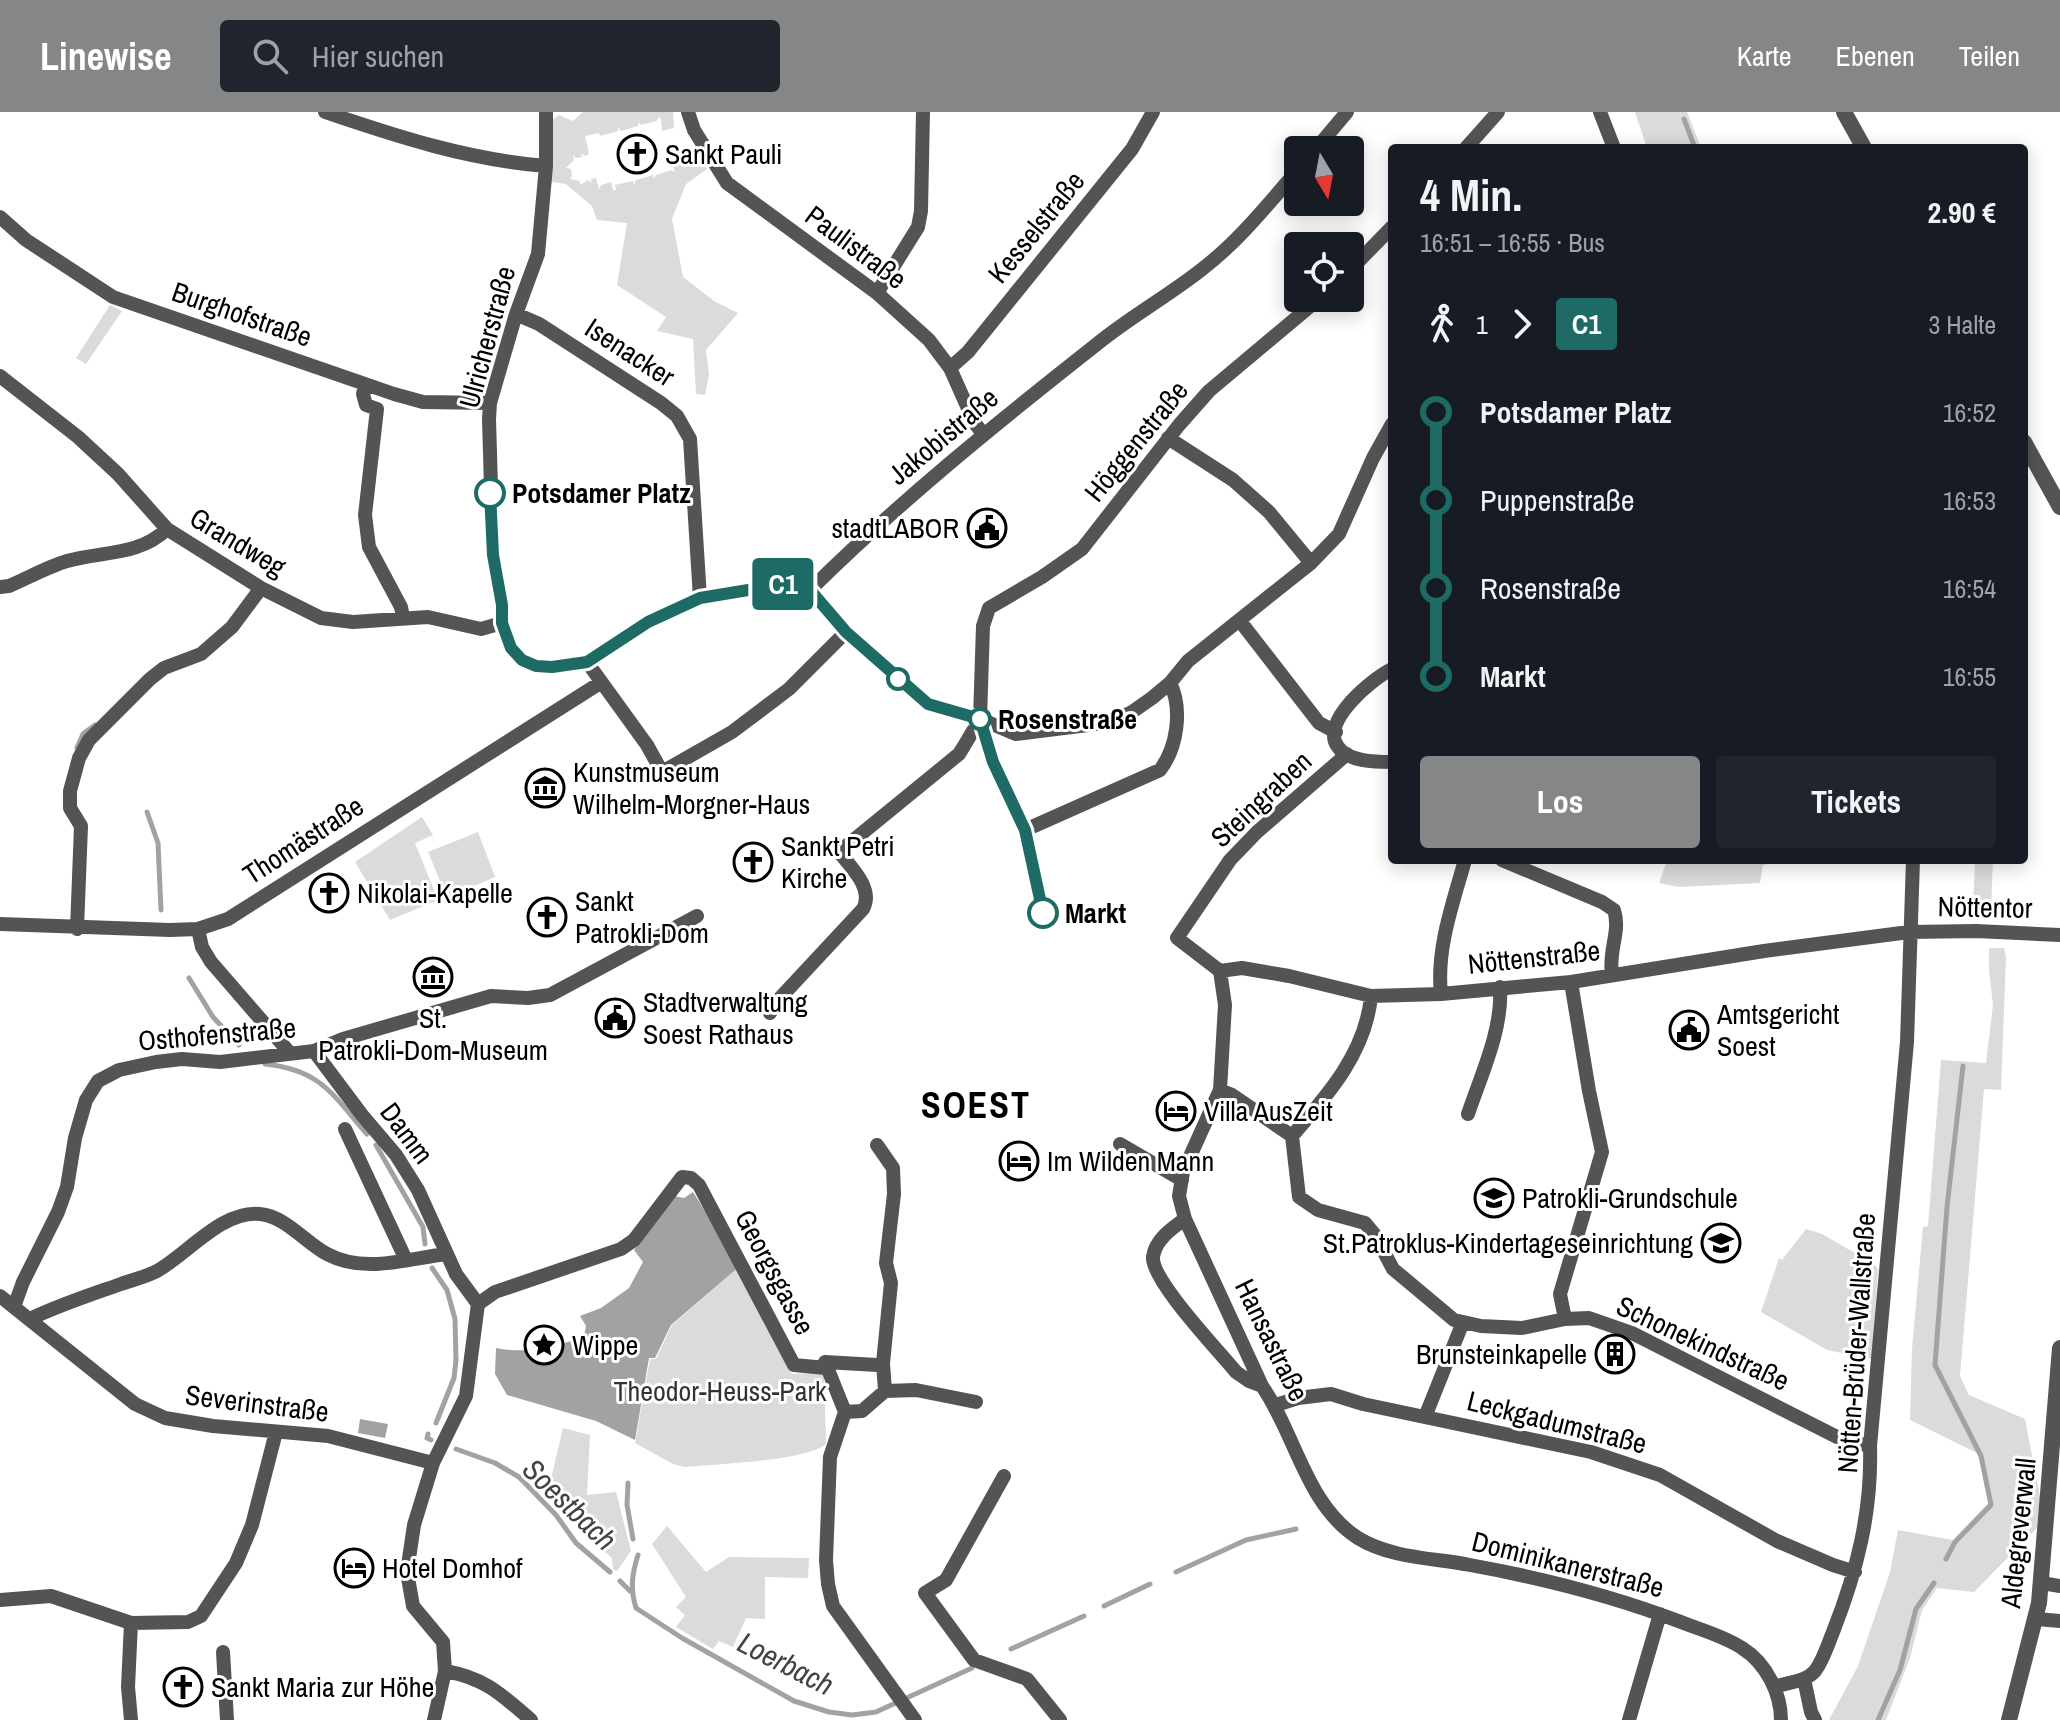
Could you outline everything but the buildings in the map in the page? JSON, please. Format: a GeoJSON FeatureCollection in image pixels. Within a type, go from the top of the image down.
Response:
{"type":"FeatureCollection","features":[{"type":"Feature","properties":{"kind":"street"},"geometry":{"type":"LineString","coordinates":[[325,112],[422,144],[512,163],[546,166]]}},
{"type":"Feature","properties":{"kind":"street","name":"Ulricherstraße"},"geometry":{"type":"LineString","coordinates":[[502,623],[493,555],[490,403],[516,314],[538,254],[546,166],[546,112]]}},
{"type":"Feature","properties":{"kind":"street","name":"Paulistraße"},"geometry":{"type":"LineString","coordinates":[[688,112],[694,130],[727,183],[877,293],[929,340],[950,368],[974,422],[983,434]]}},
{"type":"Feature","properties":{"kind":"street"},"geometry":{"type":"LineString","coordinates":[[877,293],[918,227],[923,112]]}},
{"type":"Feature","properties":{"kind":"street","name":"Kesselstraße"},"geometry":{"type":"LineString","coordinates":[[950,368],[976,342],[1132,149],[1153,112]]}},
{"type":"Feature","properties":{"kind":"street"},"geometry":{"type":"LineString","coordinates":[[1327,136],[1347,112]]}},
{"type":"Feature","properties":{"kind":"street"},"geometry":{"type":"LineString","coordinates":[[1470,144],[1498,112]]}},
{"type":"Feature","properties":{"kind":"street"},"geometry":{"type":"LineString","coordinates":[[1600,112],[1612,144]]}},
{"type":"Feature","properties":{"kind":"street"},"geometry":{"type":"LineString","coordinates":[[1844,112],[1862,144]]}},
{"type":"Feature","properties":{"kind":"street","name":"Jakobistraße"},"geometry":{"type":"LineString","coordinates":[[810,590],[908,498],[983,434],[1117,328],[1200,271],[1242,235],[1284,186]]}},
{"type":"Feature","properties":{"kind":"street","name":"Burghofstraße"},"geometry":{"type":"LineString","coordinates":[[0,217],[26,240],[113,297],[365,386],[423,402],[490,403]]}},
{"type":"Feature","properties":{"kind":"street"},"geometry":{"type":"LineString","coordinates":[[1364,256],[1388,231]]}},
{"type":"Feature","properties":{"kind":"street","name":"Höggenstraße"},"geometry":{"type":"LineString","coordinates":[[980,719],[983,626],[989,608],[1082,549],[1168,438],[1209,391],[1303,312]]}},
{"type":"Feature","properties":{"kind":"street","name":"Isenacker"},"geometry":{"type":"LineString","coordinates":[[516,314],[539,324],[677,416],[690,439],[700,598]]}},
{"type":"Feature","properties":{"kind":"street","name":"Grandweg"},"geometry":{"type":"LineString","coordinates":[[0,376],[78,437],[118,474],[167,529],[261,588],[321,618],[337,621],[428,617],[481,629],[502,623]]}},
{"type":"Feature","properties":{"kind":"street"},"geometry":{"type":"LineString","coordinates":[[365,386],[363,394],[366,405],[383,411],[390,408],[394,394]]}},
{"type":"Feature","properties":{"kind":"street"},"geometry":{"type":"LineString","coordinates":[[377,409],[365,515],[369,547],[401,607],[403,617]]}},
{"type":"Feature","properties":{"kind":"street"},"geometry":{"type":"LineString","coordinates":[[502,623],[511,648],[522,660],[536,666],[552,667],[587,662],[648,622],[700,598],[796,582],[810,590],[846,632],[928,704],[980,719],[1016,734],[1095,726],[1132,712],[1170,683],[1188,661],[1311,563],[1339,534],[1388,431]]}},
{"type":"Feature","properties":{"kind":"street"},"geometry":{"type":"LineString","coordinates":[[1168,438],[1233,480],[1269,512],[1311,563]]}},
{"type":"Feature","properties":{"kind":"street"},"geometry":{"type":"LineString","coordinates":[[2028,449],[2060,507]]}},
{"type":"Feature","properties":{"kind":"street"},"geometry":{"type":"LineString","coordinates":[[0,587],[67,561],[133,550],[155,541],[167,529]]}},
{"type":"Feature","properties":{"kind":"street"},"geometry":{"type":"LineString","coordinates":[[77,929],[81,826],[70,808],[70,800],[79,758],[89,740],[150,679],[164,668],[201,654],[232,627],[261,588]]}},
{"type":"Feature","properties":{"kind":"street"},"geometry":{"type":"LineString","coordinates":[[1240,621],[1319,723],[1336,732]]}},
{"type":"Feature","properties":{"kind":"street"},"geometry":{"type":"LineString","coordinates":[[587,662],[600,683],[616,700],[662,772],[732,732],[789,689],[846,632]]}},
{"type":"Feature","properties":{"kind":"street","name":"Steingraben"},"geometry":{"type":"LineString","coordinates":[[1220,971],[1177,938],[1230,860],[1257,832],[1347,754],[1338,747],[1336,732],[1341,716],[1359,691],[1388,672]]}},
{"type":"Feature","properties":{"kind":"street","name":"Thomästraße"},"geometry":{"type":"LineString","coordinates":[[0,924],[77,929],[198,929],[228,919],[600,683]]}},
{"type":"Feature","properties":{"kind":"street"},"geometry":{"type":"LineString","coordinates":[[1025,830],[1160,770],[1170,757],[1175,731],[1176,696],[1170,683]]}},
{"type":"Feature","properties":{"kind":"street"},"geometry":{"type":"LineString","coordinates":[[770,1013],[868,899],[867,891],[839,852],[959,754],[980,719]]}},
{"type":"Feature","properties":{"kind":"street"},"geometry":{"type":"LineString","coordinates":[[1347,754],[1358,759],[1388,762]]}},
{"type":"Feature","properties":{"kind":"street"},"geometry":{"type":"LineString","coordinates":[[1441,994],[1439,980],[1444,936],[1464,864]]}},
{"type":"Feature","properties":{"kind":"street"},"geometry":{"type":"LineString","coordinates":[[1512,864],[1614,910],[1618,922],[1609,958],[1612,975]]}},
{"type":"Feature","properties":{"kind":"street","name":"Nötten-Brüder-Wallstraße"},"geometry":{"type":"LineString","coordinates":[[1804,1679],[1814,1672],[1825,1651],[1855,1572],[1862,1547],[1871,1484],[1870,1446],[1907,1042],[1913,864]]}},
{"type":"Feature","properties":{"kind":"street","name":"Osthofenstraße"},"geometry":{"type":"LineString","coordinates":[[7,1309],[58,1212],[67,1187],[75,1138],[86,1100],[98,1081],[119,1070],[156,1062],[182,1059],[220,1062],[314,1051],[343,1039],[491,996],[528,998],[550,995],[697,916]]}},
{"type":"Feature","properties":{"kind":"street"},"geometry":{"type":"LineString","coordinates":[[198,929],[202,947],[211,962],[289,1052]]}},
{"type":"Feature","properties":{"kind":"street","name":"Nöttenstraße"},"geometry":{"type":"LineString","coordinates":[[1220,971],[1242,968],[1273,973],[1371,996],[1441,994],[1571,982],[1764,951],[1909,932]]}},
{"type":"Feature","properties":{"kind":"street","name":"Nöttentor"},"geometry":{"type":"LineString","coordinates":[[1909,932],[2060,935]]}},
{"type":"Feature","properties":{"kind":"street"},"geometry":{"type":"LineString","coordinates":[[1220,971],[1225,1005],[1220,1090],[1292,1136],[1350,1063],[1370,1008],[1371,996]]}},
{"type":"Feature","properties":{"kind":"street"},"geometry":{"type":"LineString","coordinates":[[1565,1319],[1560,1294],[1602,1152],[1571,982]]}},
{"type":"Feature","properties":{"kind":"street"},"geometry":{"type":"LineString","coordinates":[[1468,1114],[1491,1046],[1501,1000],[1500,987]]}},
{"type":"Feature","properties":{"kind":"street","name":"Damm"},"geometry":{"type":"LineString","coordinates":[[314,1051],[336,1083],[396,1155],[418,1190],[456,1274],[478,1304]]}},
{"type":"Feature","properties":{"kind":"street","name":"Hansastraße"},"geometry":{"type":"LineString","coordinates":[[1220,1090],[1186,1161],[1179,1196],[1185,1219],[1262,1386],[1276,1405],[1312,1485],[1334,1518]]}},
{"type":"Feature","properties":{"kind":"street"},"geometry":{"type":"LineString","coordinates":[[345,1129],[406,1260]]}},
{"type":"Feature","properties":{"kind":"street","name":"Schonekindstraße"},"geometry":{"type":"LineString","coordinates":[[1292,1136],[1299,1197],[1318,1210],[1365,1223],[1393,1269],[1454,1320],[1481,1326],[1522,1328],[1565,1319],[1589,1318],[1632,1333],[1845,1441],[1870,1446]]}},
{"type":"Feature","properties":{"kind":"street"},"geometry":{"type":"LineString","coordinates":[[1120,1144],[1182,1180]]}},
{"type":"Feature","properties":{"kind":"street"},"geometry":{"type":"LineString","coordinates":[[877,1145],[893,1168],[894,1194],[886,1263],[891,1283],[883,1363],[885,1391]]}},
{"type":"Feature","properties":{"kind":"street","name":"Georgsgasse"},"geometry":{"type":"LineString","coordinates":[[478,1304],[495,1292],[621,1249],[634,1240],[682,1177],[691,1178],[706,1198],[794,1365],[826,1368]]}},
{"type":"Feature","properties":{"kind":"street"},"geometry":{"type":"LineString","coordinates":[[30,1319],[156,1271],[213,1229],[257,1213],[270,1215],[328,1255],[353,1264],[371,1266],[446,1254]]}},
{"type":"Feature","properties":{"kind":"street"},"geometry":{"type":"LineString","coordinates":[[1185,1219],[1170,1230],[1154,1251],[1155,1269],[1170,1293],[1236,1372],[1262,1386]]}},
{"type":"Feature","properties":{"kind":"street","name":"Severinstraße"},"geometry":{"type":"LineString","coordinates":[[0,1296],[7,1309],[30,1319],[135,1404],[165,1418],[213,1426],[328,1436],[433,1463]]}},
{"type":"Feature","properties":{"kind":"street"},"geometry":{"type":"LineString","coordinates":[[434,1720],[445,1671],[443,1642],[413,1606],[407,1572],[414,1525],[433,1463],[466,1396],[478,1304]]}},
{"type":"Feature","properties":{"kind":"street"},"geometry":{"type":"LineString","coordinates":[[1425,1417],[1463,1322]]}},
{"type":"Feature","properties":{"kind":"street","name":"Aldegreverwall"},"geometry":{"type":"LineString","coordinates":[[2009,1720],[2037,1619],[2042,1583],[2060,1348]]}},
{"type":"Feature","properties":{"kind":"street"},"geometry":{"type":"LineString","coordinates":[[883,1363],[825,1362],[845,1412],[830,1457],[828,1584],[833,1606],[915,1720]]}},
{"type":"Feature","properties":{"kind":"street"},"geometry":{"type":"LineString","coordinates":[[845,1412],[862,1411],[885,1391],[916,1390],[976,1402]]}},
{"type":"Feature","properties":{"kind":"street","name":"Leckgadumstraße"},"geometry":{"type":"LineString","coordinates":[[1276,1405],[1298,1398],[1331,1394],[1363,1404],[1591,1452],[1660,1475],[1777,1541],[1855,1572]]}},
{"type":"Feature","properties":{"kind":"street"},"geometry":{"type":"LineString","coordinates":[[0,1600],[51,1596],[131,1623],[188,1622],[201,1616],[236,1563],[252,1525],[276,1432]]}},
{"type":"Feature","properties":{"kind":"street"},"geometry":{"type":"LineString","coordinates":[[1004,1476],[946,1580],[925,1593],[974,1660],[1027,1679],[1060,1720]]}},
{"type":"Feature","properties":{"kind":"street","name":"Dominikanerstraße"},"geometry":{"type":"LineString","coordinates":[[1334,1518],[1357,1537],[1382,1549],[1539,1578],[1660,1614],[1722,1637],[1745,1649],[1766,1671],[1775,1687]]}},
{"type":"Feature","properties":{"kind":"street"},"geometry":{"type":"LineString","coordinates":[[2042,1583],[2060,1586]]}},
{"type":"Feature","properties":{"kind":"street"},"geometry":{"type":"LineString","coordinates":[[1629,1720],[1660,1614]]}},
{"type":"Feature","properties":{"kind":"street"},"geometry":{"type":"LineString","coordinates":[[2037,1619],[2060,1621]]}},
{"type":"Feature","properties":{"kind":"street"},"geometry":{"type":"LineString","coordinates":[[131,1623],[128,1687],[131,1720]]}},
{"type":"Feature","properties":{"kind":"street"},"geometry":{"type":"LineString","coordinates":[[223,1652],[227,1720]]}},
{"type":"Feature","properties":{"kind":"street"},"geometry":{"type":"LineString","coordinates":[[445,1671],[474,1677],[496,1689],[531,1720]]}},
{"type":"Feature","properties":{"kind":"street"},"geometry":{"type":"LineString","coordinates":[[1781,1720],[1775,1687],[1804,1679],[1815,1720]]}},
{"type":"Feature","properties":{"kind":"green space"},"geometry":{"type":"Polygon","coordinates":[[[583,112],[673,112],[674,128],[662,131],[659,117],[657,121],[641,125],[639,122],[638,126],[621,131],[618,127],[618,131],[600,136],[599,133],[585,136],[589,154],[585,156],[581,153],[582,157],[576,158],[573,155],[574,160],[566,168],[571,169],[570,179],[580,181],[580,185],[588,180],[592,183],[591,179],[596,178],[599,189],[601,185],[611,182],[613,190],[616,190],[615,185],[633,181],[634,185],[636,180],[653,175],[654,179],[656,175],[671,170],[675,172],[670,158],[694,151],[707,169],[686,184],[672,219],[683,277],[714,301],[738,313],[706,350],[709,375],[705,395],[696,394],[693,339],[657,331],[666,317],[617,285],[627,223],[597,220],[592,206],[566,184],[546,181],[550,121],[559,115],[573,121],[583,112]]]}},
{"type":"Feature","properties":{"kind":"green space"},"geometry":{"type":"Polygon","coordinates":[[[1635,112],[1687,112],[1699,144],[1646,144],[1635,112]]]}},
{"type":"Feature","properties":{"kind":"green space"},"geometry":{"type":"Polygon","coordinates":[[[110,305],[122,311],[86,364],[76,358],[110,305]]]}},
{"type":"Feature","properties":{"kind":"green space"},"geometry":{"type":"Polygon","coordinates":[[[422,817],[433,835],[415,843],[438,900],[390,920],[355,862],[422,817]]]}},
{"type":"Feature","properties":{"kind":"green space"},"geometry":{"type":"Polygon","coordinates":[[[478,832],[495,877],[447,898],[428,852],[478,832]]]}},
{"type":"Feature","properties":{"kind":"green space"},"geometry":{"type":"Polygon","coordinates":[[[1666,864],[1769,864],[1763,865],[1760,883],[1679,887],[1659,883],[1666,864]]]}},
{"type":"Feature","properties":{"kind":"green space"},"geometry":{"type":"Polygon","coordinates":[[[1975,864],[1993,864],[1991,908],[1973,908],[1975,864]]]}},
{"type":"Feature","properties":{"kind":"green space"},"geometry":{"type":"Polygon","coordinates":[[[1989,948],[2004,948],[2006,957],[2001,1090],[1984,1089],[1960,1376],[1969,1395],[2025,1419],[2040,1497],[2037,1528],[1974,1592],[1937,1588],[1922,1610],[1910,1658],[1886,1720],[1829,1720],[1858,1666],[1890,1572],[1898,1530],[1953,1540],[1989,1502],[1979,1454],[1910,1420],[1912,1349],[1923,1227],[1928,1226],[1941,1060],[1986,1063],[1993,1005],[1989,948]]]}},
{"type":"Feature","properties":{"kind":"green space"},"geometry":{"type":"Polygon","coordinates":[[[1806,1229],[1822,1234],[1878,1269],[1872,1359],[1827,1350],[1761,1312],[1779,1258],[1782,1260],[1806,1229]]]}},
{"type":"Feature","properties":{"kind":"green space","name":"Theodor-Heuss-Park"},"geometry":{"type":"Polygon","coordinates":[[[740,1266],[792,1374],[824,1372],[826,1444],[800,1454],[759,1461],[685,1467],[673,1464],[635,1443],[650,1359],[656,1359],[672,1325],[740,1266]]]}},
{"type":"Feature","properties":{"kind":"green space"},"geometry":{"type":"Polygon","coordinates":[[[563,1428],[590,1435],[587,1495],[616,1492],[631,1551],[617,1571],[613,1569],[612,1558],[594,1542],[561,1500],[546,1500],[563,1428]]]}},
{"type":"Feature","properties":{"kind":"green space"},"geometry":{"type":"Polygon","coordinates":[[[667,1526],[706,1572],[729,1557],[809,1558],[808,1578],[765,1577],[765,1619],[746,1618],[733,1647],[719,1641],[713,1649],[676,1627],[685,1615],[676,1607],[686,1597],[652,1544],[667,1526]]]}},
{"type":"Feature","properties":{"kind":"shaded area"},"geometry":{"type":"Polygon","coordinates":[[[693,1192],[740,1266],[671,1325],[655,1358],[649,1358],[635,1440],[596,1421],[507,1395],[495,1374],[496,1348],[541,1349],[584,1336],[586,1326],[580,1316],[601,1308],[629,1288],[643,1262],[634,1250],[674,1196],[684,1198],[693,1192]]]}},
{"type":"Feature","properties":{"kind":"shaded area"},"geometry":{"type":"Polygon","coordinates":[[[360,1419],[388,1424],[385,1438],[358,1433],[360,1419]]]}},
{"type":"Feature","properties":{"kind":"waterway"},"geometry":{"type":"LineString","coordinates":[[1684,119],[1693,144]]}},
{"type":"Feature","properties":{"kind":"waterway","name":"Soestbach"},"geometry":{"type":"LineString","coordinates":[[77,748],[83,734],[95,725]]}},
{"type":"Feature","properties":{"kind":"waterway","name":"Soestbach"},"geometry":{"type":"LineString","coordinates":[[147,812],[158,843],[161,910]]}},
{"type":"Feature","properties":{"kind":"waterway","name":"Soestbach"},"geometry":{"type":"LineString","coordinates":[[189,978],[213,1017],[239,1045]]}},
{"type":"Feature","properties":{"kind":"waterway","name":"Soestbach"},"geometry":{"type":"LineString","coordinates":[[265,1064],[284,1067],[313,1078],[334,1096],[367,1134]]}},
{"type":"Feature","properties":{"kind":"waterway"},"geometry":{"type":"LineString","coordinates":[[1946,1559],[1955,1542],[1991,1505],[1981,1456],[1935,1365],[1947,1207],[1963,1066]]}},
{"type":"Feature","properties":{"kind":"waterway","name":"Soestbach"},"geometry":{"type":"LineString","coordinates":[[376,1145],[423,1227],[425,1244]]}},
{"type":"Feature","properties":{"kind":"waterway","name":"Soestbach"},"geometry":{"type":"LineString","coordinates":[[432,1268],[447,1290],[455,1319],[454,1378],[436,1423]]}},
{"type":"Feature","properties":{"kind":"waterway","name":"Soestbach"},"geometry":{"type":"LineString","coordinates":[[428,1434],[427,1438],[431,1440]]}},
{"type":"Feature","properties":{"kind":"waterway","name":"Soestbach"},"geometry":{"type":"LineString","coordinates":[[456,1449],[495,1463],[519,1477],[556,1515],[576,1543],[610,1572]]}},
{"type":"Feature","properties":{"kind":"waterway","name":"Loerbach"},"geometry":{"type":"LineString","coordinates":[[628,1483],[627,1505],[633,1539]]}},
{"type":"Feature","properties":{"kind":"waterway","name":"Soestbach"},"geometry":{"type":"LineString","coordinates":[[1176,1572],[1246,1540],[1296,1529]]}},
{"type":"Feature","properties":{"kind":"waterway","name":"Loerbach"},"geometry":{"type":"LineString","coordinates":[[638,1555],[632,1581],[636,1608],[682,1638],[794,1701],[829,1712],[852,1715],[876,1712],[972,1668]]}},
{"type":"Feature","properties":{"kind":"waterway","name":"Soestbach"},"geometry":{"type":"LineString","coordinates":[[620,1581],[630,1591]]}},
{"type":"Feature","properties":{"kind":"waterway"},"geometry":{"type":"LineString","coordinates":[[1878,1720],[1900,1670],[1916,1609],[1934,1583]]}},
{"type":"Feature","properties":{"kind":"waterway","name":"Soestbach"},"geometry":{"type":"LineString","coordinates":[[1104,1606],[1150,1584]]}},
{"type":"Feature","properties":{"kind":"waterway","name":"Loerbach"},"geometry":{"type":"LineString","coordinates":[[1011,1649],[1084,1616]]}},
{"type":"Feature","properties":{"kind":"bus line","name":"C1"},"geometry":{"type":"LineString","coordinates":[[490,493],[493,555],[502,623],[511,648],[522,660],[536,666],[552,667],[587,662],[648,622],[700,598],[796,582],[810,590],[846,632],[928,704],[980,719],[993,762],[1025,830],[1043,913]]}},
{"type":"Feature","properties":{"kind":"place","name":"Sankt Pauli"},"geometry":{"type":"Point","coordinates":[637,154]}},
{"type":"Feature","properties":{"kind":"place","name":"Potsdamer Platz"},"geometry":{"type":"Point","coordinates":[490,493]}},
{"type":"Feature","properties":{"kind":"place","name":"stadtLABOR"},"geometry":{"type":"Point","coordinates":[987,528]}},
{"type":"Feature","properties":{"kind":"place","name":"Rosenstraße"},"geometry":{"type":"Point","coordinates":[980,719]}},
{"type":"Feature","properties":{"kind":"place","name":"Kunstmuseum Wilhelm-Morgner-Haus"},"geometry":{"type":"Point","coordinates":[545,788]}},
{"type":"Feature","properties":{"kind":"place","name":"Sankt Petri Kirche"},"geometry":{"type":"Point","coordinates":[753,862]}},
{"type":"Feature","properties":{"kind":"place","name":"Nikolai-Kapelle"},"geometry":{"type":"Point","coordinates":[329,893]}},
{"type":"Feature","properties":{"kind":"place","name":"Markt"},"geometry":{"type":"Point","coordinates":[1043,913]}},
{"type":"Feature","properties":{"kind":"place","name":"Sankt Patrokli-Dom"},"geometry":{"type":"Point","coordinates":[547,917]}},
{"type":"Feature","properties":{"kind":"place","name":"St. Patrokli-Dom-Museum"},"geometry":{"type":"Point","coordinates":[433,977]}},
{"type":"Feature","properties":{"kind":"place","name":"Stadtverwaltung Soest Rathaus"},"geometry":{"type":"Point","coordinates":[615,1018]}},
{"type":"Feature","properties":{"kind":"place","name":"Amtsgericht Soest"},"geometry":{"type":"Point","coordinates":[1689,1030]}},
{"type":"Feature","properties":{"kind":"place","name":"Villa AusZeit"},"geometry":{"type":"Point","coordinates":[1176,1111]}},
{"type":"Feature","properties":{"kind":"place","name":"Im Wilden Mann"},"geometry":{"type":"Point","coordinates":[1019,1161]}},
{"type":"Feature","properties":{"kind":"place","name":"Patrokli-Grundschule"},"geometry":{"type":"Point","coordinates":[1494,1198]}},
{"type":"Feature","properties":{"kind":"place","name":"St.Patroklus-Kindertageseinrichtung"},"geometry":{"type":"Point","coordinates":[1721,1243]}},
{"type":"Feature","properties":{"kind":"place","name":"Wippe"},"geometry":{"type":"Point","coordinates":[544,1345]}},
{"type":"Feature","properties":{"kind":"place","name":"Brunsteinkapelle"},"geometry":{"type":"Point","coordinates":[1615,1354]}},
{"type":"Feature","properties":{"kind":"place","name":"Hotel Domhof"},"geometry":{"type":"Point","coordinates":[354,1568]}},
{"type":"Feature","properties":{"kind":"place","name":"Sankt Maria zur Höhe"},"geometry":{"type":"Point","coordinates":[183,1687]}},
{"type":"Feature","properties":{"kind":"district","name":"SOEST"},"geometry":{"type":"Point","coordinates":[976,1105]}}]}
